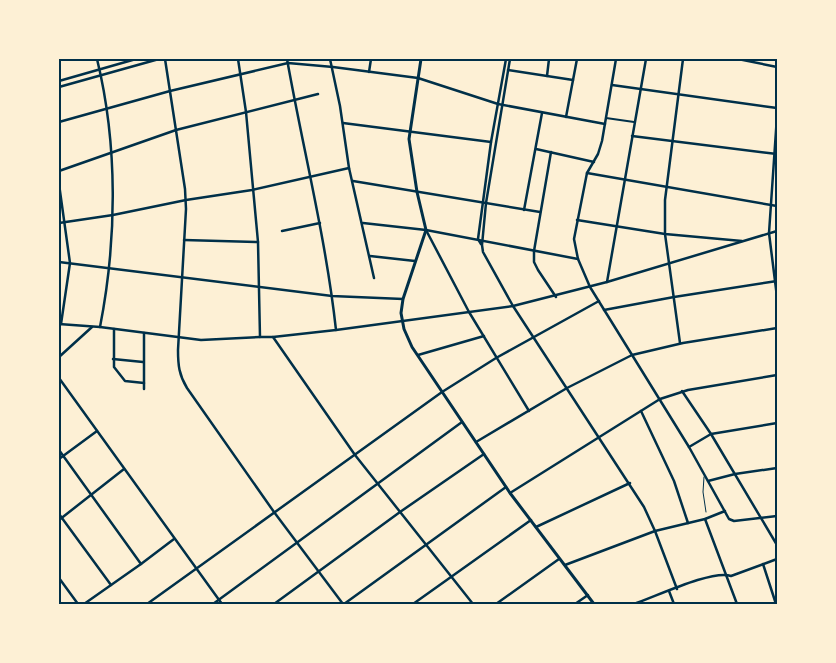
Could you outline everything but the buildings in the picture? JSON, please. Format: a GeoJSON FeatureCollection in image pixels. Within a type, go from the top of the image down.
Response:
{"type":"FeatureCollection","features":[{"type":"Feature","properties":{"kind":"main road"},"geometry":{"type":"LineString","coordinates":[[421,59],[409,138],[417,192],[426,230],[401,305],[402,321],[407,338],[417,356],[510,493],[594,604]]}},
{"type":"Feature","properties":{"kind":"street"},"geometry":{"type":"LineString","coordinates":[[97,59],[106,108],[111,153],[113,215],[109,269],[100,327]]}},
{"type":"Feature","properties":{"kind":"street"},"geometry":{"type":"LineString","coordinates":[[59,81],[136,59]]}},
{"type":"Feature","properties":{"kind":"street"},"geometry":{"type":"LineString","coordinates":[[59,87],[159,59]]}},
{"type":"Feature","properties":{"kind":"street"},"geometry":{"type":"LineString","coordinates":[[165,59],[186,200],[181,277],[178,367],[180,376],[186,388],[274,512],[343,604],[506,487]]}},
{"type":"Feature","properties":{"kind":"street"},"geometry":{"type":"LineString","coordinates":[[238,59],[246,112],[258,242],[260,337]]}},
{"type":"Feature","properties":{"kind":"street"},"geometry":{"type":"LineString","coordinates":[[287,59],[320,223],[336,330]]}},
{"type":"Feature","properties":{"kind":"street"},"geometry":{"type":"LineString","coordinates":[[330,59],[343,123],[349,168],[374,278]]}},
{"type":"Feature","properties":{"kind":"street"},"geometry":{"type":"LineString","coordinates":[[369,72],[371,59]]}},
{"type":"Feature","properties":{"kind":"street"},"geometry":{"type":"LineString","coordinates":[[478,239],[491,142],[506,59]]}},
{"type":"Feature","properties":{"kind":"street"},"geometry":{"type":"LineString","coordinates":[[510,59],[486,203],[482,243],[485,258],[512,306],[630,482],[655,531],[677,589]]}},
{"type":"Feature","properties":{"kind":"street"},"geometry":{"type":"LineString","coordinates":[[547,76],[550,59]]}},
{"type":"Feature","properties":{"kind":"street"},"geometry":{"type":"LineString","coordinates":[[566,117],[577,59]]}},
{"type":"Feature","properties":{"kind":"street"},"geometry":{"type":"LineString","coordinates":[[616,59],[602,141],[594,162],[586,173],[577,220],[574,239],[578,259],[598,301],[660,399],[730,519],[734,521],[777,516]]}},
{"type":"Feature","properties":{"kind":"street"},"geometry":{"type":"LineString","coordinates":[[607,282],[646,59]]}},
{"type":"Feature","properties":{"kind":"street"},"geometry":{"type":"LineString","coordinates":[[680,344],[669,264],[665,200],[683,59]]}},
{"type":"Feature","properties":{"kind":"street"},"geometry":{"type":"LineString","coordinates":[[738,59],[777,67]]}},
{"type":"Feature","properties":{"kind":"street"},"geometry":{"type":"LineString","coordinates":[[59,122],[170,91],[288,63],[418,78],[502,105],[605,124]]}},
{"type":"Feature","properties":{"kind":"street"},"geometry":{"type":"LineString","coordinates":[[508,70],[573,80]]}},
{"type":"Feature","properties":{"kind":"street"},"geometry":{"type":"LineString","coordinates":[[612,85],[777,108]]}},
{"type":"Feature","properties":{"kind":"street"},"geometry":{"type":"LineString","coordinates":[[59,171],[176,130],[318,94]]}},
{"type":"Feature","properties":{"kind":"street"},"geometry":{"type":"LineString","coordinates":[[524,210],[542,112]]}},
{"type":"Feature","properties":{"kind":"street"},"geometry":{"type":"LineString","coordinates":[[777,116],[776,154],[769,233],[777,297]]}},
{"type":"Feature","properties":{"kind":"street"},"geometry":{"type":"LineString","coordinates":[[606,118],[634,122]]}},
{"type":"Feature","properties":{"kind":"street"},"geometry":{"type":"LineString","coordinates":[[343,123],[491,142]]}},
{"type":"Feature","properties":{"kind":"street"},"geometry":{"type":"LineString","coordinates":[[632,136],[776,154]]}},
{"type":"Feature","properties":{"kind":"street"},"geometry":{"type":"LineString","coordinates":[[536,149],[594,162]]}},
{"type":"Feature","properties":{"kind":"street"},"geometry":{"type":"LineString","coordinates":[[551,152],[540,212],[534,262],[556,296]]}},
{"type":"Feature","properties":{"kind":"street"},"geometry":{"type":"LineString","coordinates":[[59,223],[252,190],[349,168]]}},
{"type":"Feature","properties":{"kind":"street"},"geometry":{"type":"LineString","coordinates":[[586,173],[777,206]]}},
{"type":"Feature","properties":{"kind":"street"},"geometry":{"type":"LineString","coordinates":[[353,181],[540,212]]}},
{"type":"Feature","properties":{"kind":"street"},"geometry":{"type":"LineString","coordinates":[[59,184],[70,263],[60,324],[100,327],[201,340],[273,337],[512,306],[590,287],[777,231]]}},
{"type":"Feature","properties":{"kind":"street"},"geometry":{"type":"LineString","coordinates":[[577,220],[666,234],[744,241]]}},
{"type":"Feature","properties":{"kind":"street"},"geometry":{"type":"LineString","coordinates":[[282,231],[320,223]]}},
{"type":"Feature","properties":{"kind":"street"},"geometry":{"type":"LineString","coordinates":[[363,223],[426,230],[478,239],[482,243],[578,259]]}},
{"type":"Feature","properties":{"kind":"street"},"geometry":{"type":"LineString","coordinates":[[426,230],[469,312],[529,411]]}},
{"type":"Feature","properties":{"kind":"street"},"geometry":{"type":"LineString","coordinates":[[184,240],[258,242]]}},
{"type":"Feature","properties":{"kind":"street"},"geometry":{"type":"LineString","coordinates":[[369,256],[415,261]]}},
{"type":"Feature","properties":{"kind":"street"},"geometry":{"type":"LineString","coordinates":[[59,262],[332,296],[403,299]]}},
{"type":"Feature","properties":{"kind":"street"},"geometry":{"type":"LineString","coordinates":[[604,310],[776,281]]}},
{"type":"Feature","properties":{"kind":"street"},"geometry":{"type":"LineString","coordinates":[[147,604],[442,392],[496,358],[598,301]]}},
{"type":"Feature","properties":{"kind":"street"},"geometry":{"type":"LineString","coordinates":[[59,357],[92,327]]}},
{"type":"Feature","properties":{"kind":"street"},"geometry":{"type":"LineString","coordinates":[[476,442],[567,388],[632,355],[680,344],[777,328]]}},
{"type":"Feature","properties":{"kind":"street"},"geometry":{"type":"LineString","coordinates":[[114,329],[114,370],[126,382],[144,383]]}},
{"type":"Feature","properties":{"kind":"street"},"geometry":{"type":"LineString","coordinates":[[144,333],[144,389]]}},
{"type":"Feature","properties":{"kind":"street"},"geometry":{"type":"LineString","coordinates":[[417,356],[484,336]]}},
{"type":"Feature","properties":{"kind":"street"},"geometry":{"type":"LineString","coordinates":[[273,337],[355,454],[473,604]]}},
{"type":"Feature","properties":{"kind":"street"},"geometry":{"type":"LineString","coordinates":[[113,358],[143,362]]}},
{"type":"Feature","properties":{"kind":"street"},"geometry":{"type":"LineString","coordinates":[[510,493],[660,399],[682,391],[777,375]]}},
{"type":"Feature","properties":{"kind":"street"},"geometry":{"type":"LineString","coordinates":[[59,378],[222,604]]}},
{"type":"Feature","properties":{"kind":"street"},"geometry":{"type":"LineString","coordinates":[[682,391],[711,434],[777,545]]}},
{"type":"Feature","properties":{"kind":"street"},"geometry":{"type":"LineString","coordinates":[[641,411],[674,482],[688,523]]}},
{"type":"Feature","properties":{"kind":"street"},"geometry":{"type":"LineString","coordinates":[[213,604],[462,422]]}},
{"type":"Feature","properties":{"kind":"street"},"geometry":{"type":"LineString","coordinates":[[689,447],[711,434],[777,423]]}},
{"type":"Feature","properties":{"kind":"street"},"geometry":{"type":"LineString","coordinates":[[59,458],[97,431]]}},
{"type":"Feature","properties":{"kind":"street"},"geometry":{"type":"LineString","coordinates":[[59,450],[141,564]]}},
{"type":"Feature","properties":{"kind":"street"},"geometry":{"type":"LineString","coordinates":[[274,604],[400,512],[484,454]]}},
{"type":"Feature","properties":{"kind":"street"},"geometry":{"type":"LineString","coordinates":[[708,481],[735,474],[777,468]]}},
{"type":"Feature","properties":{"kind":"street"},"geometry":{"type":"LineString","coordinates":[[60,519],[124,470]]}},
{"type":"Feature","properties":{"kind":"street"},"geometry":{"type":"LineString","coordinates":[[536,527],[630,482]]}},
{"type":"Feature","properties":{"kind":"street"},"geometry":{"type":"LineString","coordinates":[[565,565],[655,531],[705,519],[725,511]]}},
{"type":"Feature","properties":{"kind":"street"},"geometry":{"type":"LineString","coordinates":[[59,514],[60,519],[111,585]]}},
{"type":"Feature","properties":{"kind":"street"},"geometry":{"type":"LineString","coordinates":[[705,519],[737,604]]}},
{"type":"Feature","properties":{"kind":"street"},"geometry":{"type":"LineString","coordinates":[[413,604],[531,520]]}},
{"type":"Feature","properties":{"kind":"street"},"geometry":{"type":"LineString","coordinates":[[84,604],[174,539]]}},
{"type":"Feature","properties":{"kind":"street"},"geometry":{"type":"LineString","coordinates":[[496,604],[560,558]]}},
{"type":"Feature","properties":{"kind":"street"},"geometry":{"type":"LineString","coordinates":[[634,604],[710,575],[725,574],[731,576],[777,559]]}},
{"type":"Feature","properties":{"kind":"street"},"geometry":{"type":"LineString","coordinates":[[763,564],[776,604]]}},
{"type":"Feature","properties":{"kind":"street"},"geometry":{"type":"LineString","coordinates":[[59,578],[78,604]]}},
{"type":"Feature","properties":{"kind":"street"},"geometry":{"type":"LineString","coordinates":[[669,592],[674,604]]}},
{"type":"Feature","properties":{"kind":"street"},"geometry":{"type":"LineString","coordinates":[[575,604],[588,595]]}},
{"type":"Feature","properties":{"kind":"lane"},"geometry":{"type":"LineString","coordinates":[[704,474],[703,492],[706,512]]}}]}
